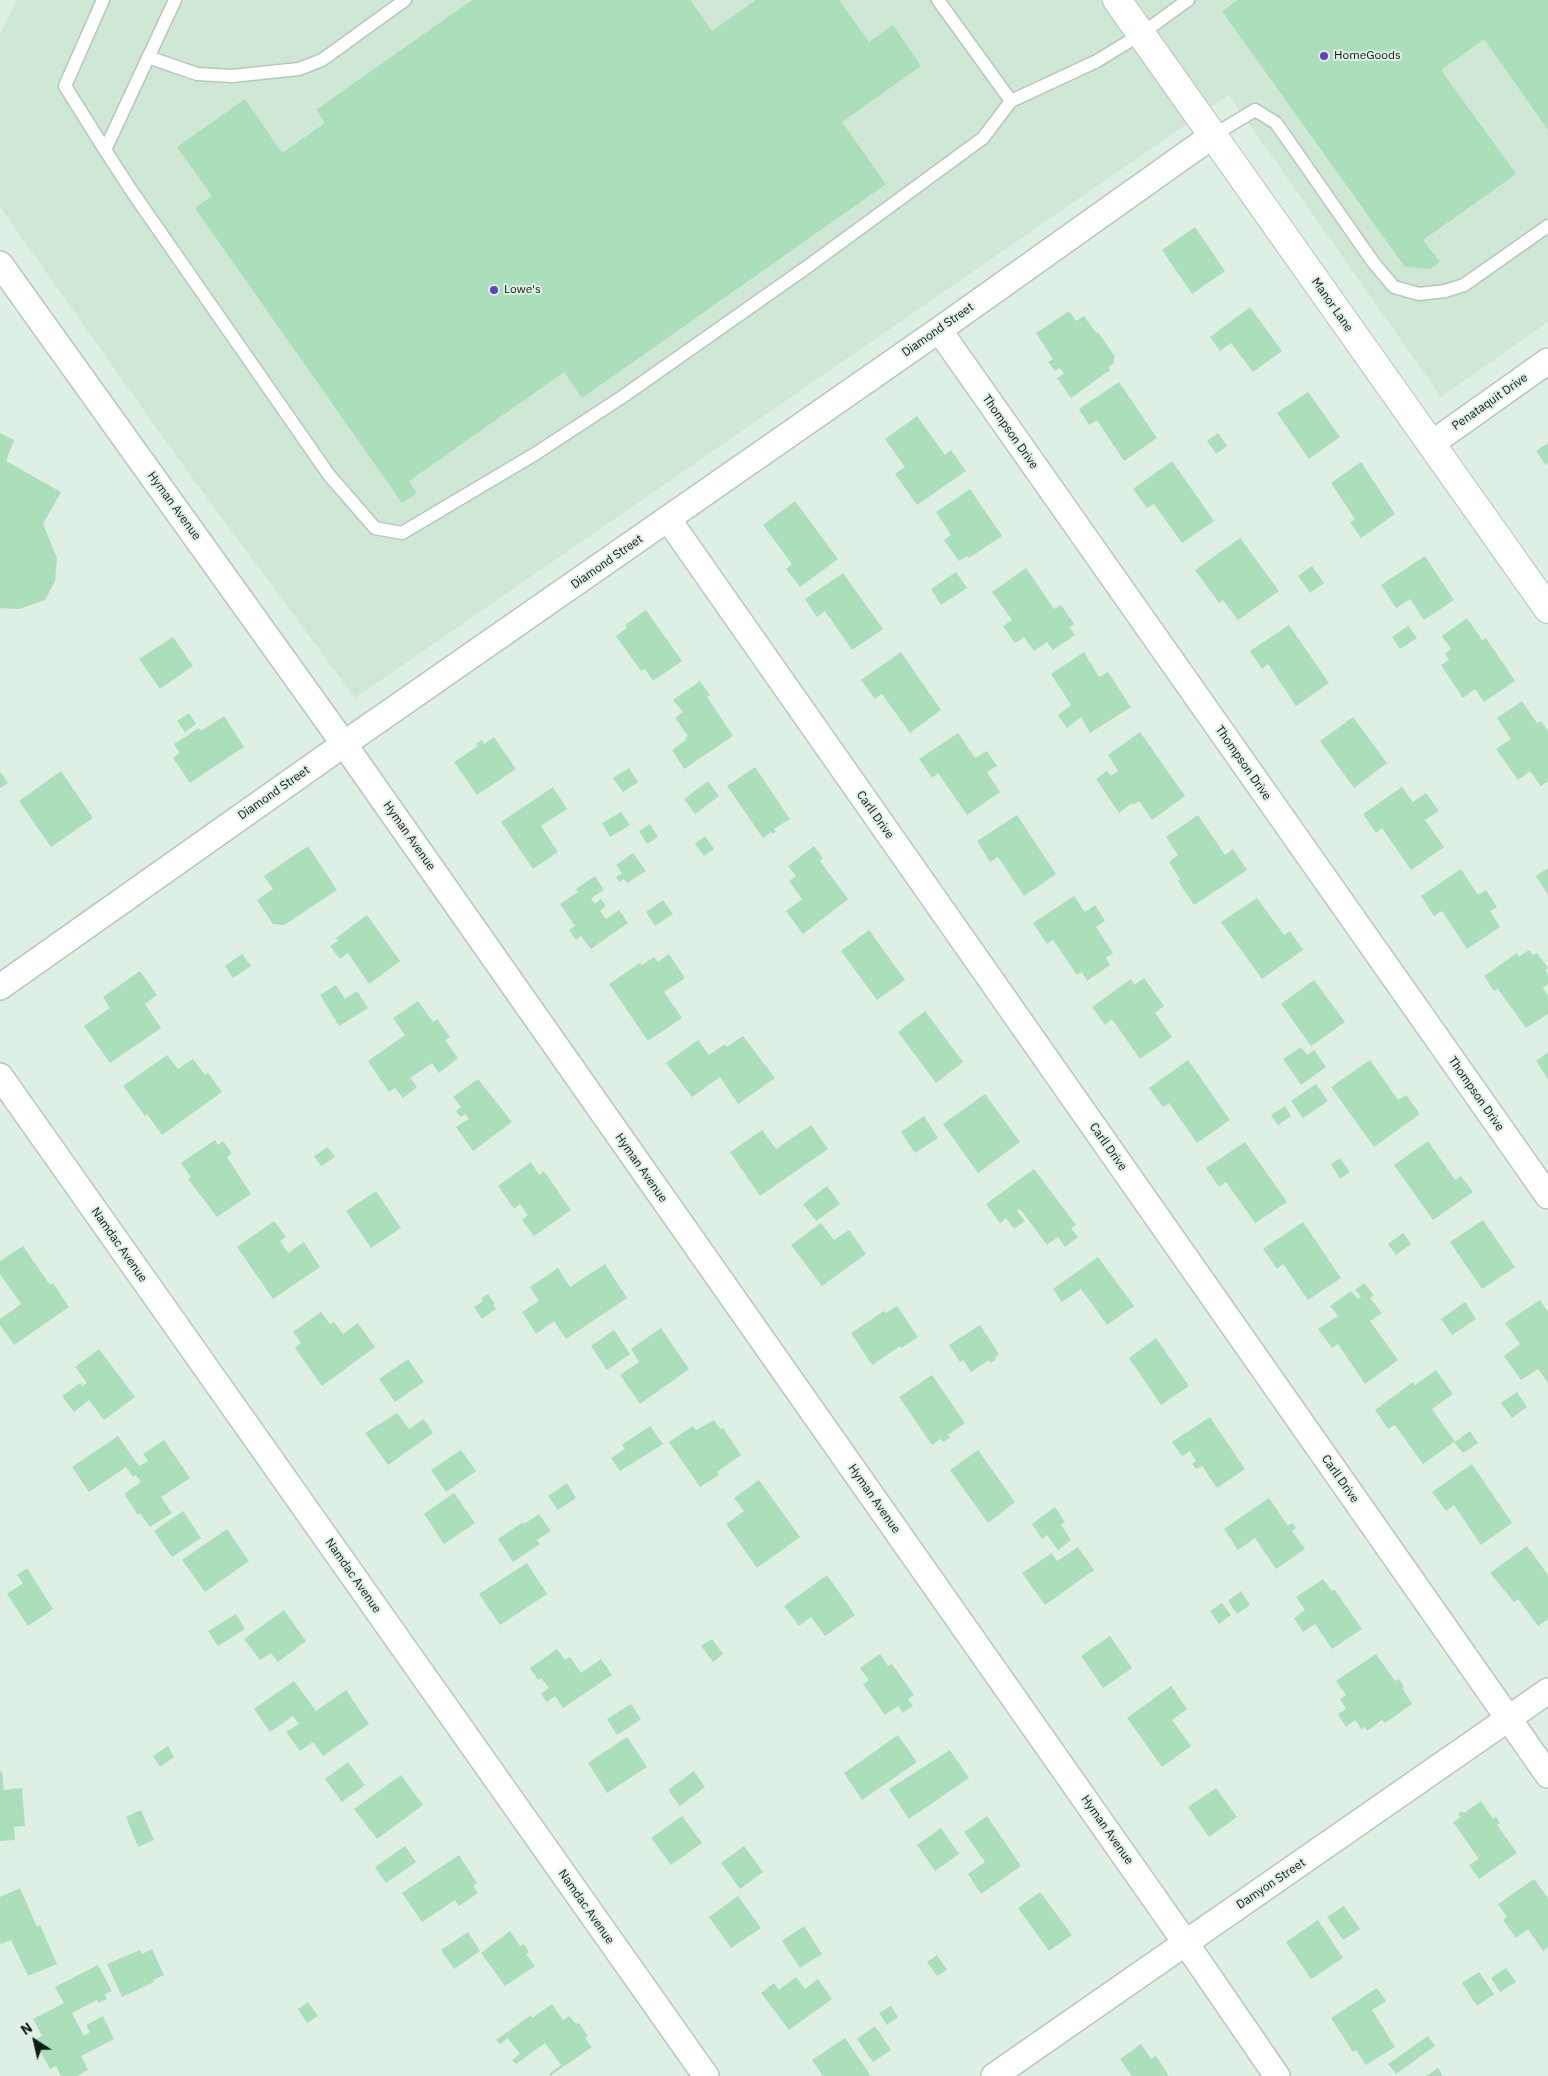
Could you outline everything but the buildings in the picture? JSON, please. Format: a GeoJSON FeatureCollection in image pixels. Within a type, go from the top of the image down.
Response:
{"type":"FeatureCollection","features":[{"type":"Feature","properties":{"kind":"street","name":"Manor Lane"},"geometry":{"type":"LineString","coordinates":[[1117,0],[1548,609]]}},
{"type":"Feature","properties":{"kind":"street","name":"Diamond Street"},"geometry":{"type":"LineString","coordinates":[[0,987],[344,744],[939,330],[1212,136]]}},
{"type":"Feature","properties":{"kind":"street","name":"Hyman Avenue"},"geometry":{"type":"LineString","coordinates":[[7,278],[344,744],[1185,1942],[1277,2076]]}},
{"type":"Feature","properties":{"kind":"street","name":"Thompson Drive"},"geometry":{"type":"LineString","coordinates":[[939,330],[1548,1196]]}},
{"type":"Feature","properties":{"kind":"street","name":"Penataquit Drive"},"geometry":{"type":"LineString","coordinates":[[1431,444],[1548,361]]}},
{"type":"Feature","properties":{"kind":"street","name":"Carll Drive"},"geometry":{"type":"LineString","coordinates":[[668,520],[1548,1775]]}},
{"type":"Feature","properties":{"kind":"street","name":"Namdac Avenue"},"geometry":{"type":"LineString","coordinates":[[0,1076],[706,2076]]}},
{"type":"Feature","properties":{"kind":"street","name":"Damyon Street"},"geometry":{"type":"LineString","coordinates":[[994,2076],[1548,1691]]}},
{"type":"Feature","properties":{"kind":"lane"},"geometry":{"type":"LineString","coordinates":[[103,0],[65,86],[132,193],[329,475],[375,528],[402,533],[543,449],[622,397],[807,267],[983,138],[1011,101],[1097,61],[1141,34],[1188,0]]}},
{"type":"Feature","properties":{"kind":"lane"},"geometry":{"type":"LineString","coordinates":[[105,150],[175,0]]}},
{"type":"Feature","properties":{"kind":"lane"},"geometry":{"type":"LineString","coordinates":[[148,58],[197,74],[224,76],[299,69],[322,60],[406,0]]}},
{"type":"Feature","properties":{"kind":"lane"},"geometry":{"type":"LineString","coordinates":[[938,0],[1011,101]]}},
{"type":"Feature","properties":{"kind":"lane"},"geometry":{"type":"LineString","coordinates":[[1212,136],[1255,110],[1276,124],[1373,262],[1394,287],[1402,290],[1419,294],[1445,291],[1464,285],[1548,226]]}},
{"type":"Feature","properties":{"kind":"shaded area"},"geometry":{"type":"Polygon","coordinates":[[[17,0],[1548,0],[1548,322],[1441,397],[1229,95],[355,698],[174,453],[0,207],[0,34],[17,0]]]}},
{"type":"Feature","properties":{"kind":"place","name":"HomeGoods"},"geometry":{"type":"Point","coordinates":[1324,56]}},
{"type":"Feature","properties":{"kind":"place","name":"Lowe's"},"geometry":{"type":"Point","coordinates":[494,290]}}]}
